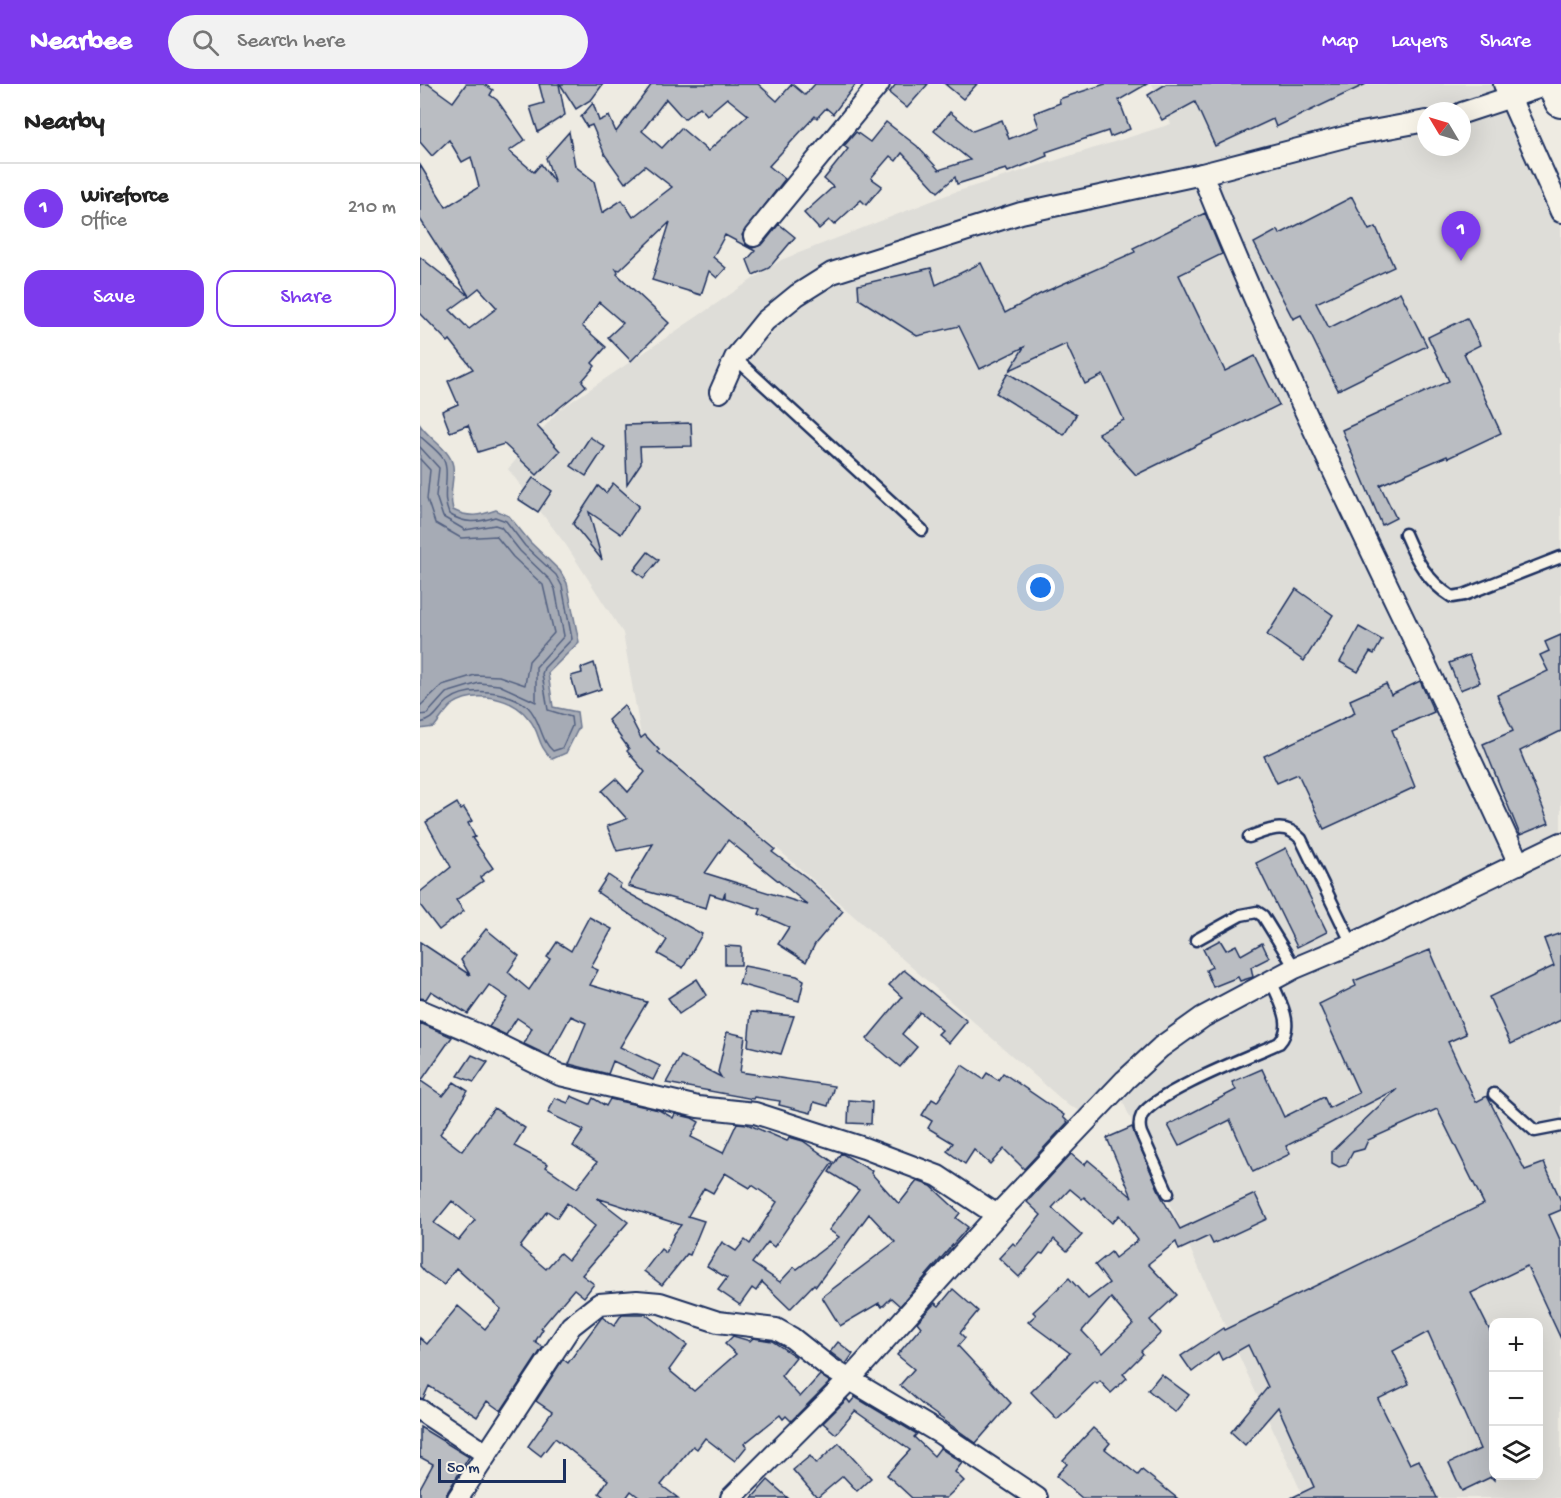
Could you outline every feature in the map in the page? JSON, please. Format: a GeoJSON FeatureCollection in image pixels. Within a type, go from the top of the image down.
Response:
{"type":"FeatureCollection","features":[{"type":"Feature","properties":{"kind":"main road"},"geometry":{"type":"LineString","coordinates":[[1552,84],[1561,101]]}},
{"type":"Feature","properties":{"kind":"street"},"geometry":{"type":"LineString","coordinates":[[754,236],[879,84]]}},
{"type":"Feature","properties":{"kind":"street"},"geometry":{"type":"LineString","coordinates":[[1471,109],[1508,91],[1552,84]]}},
{"type":"Feature","properties":{"kind":"street"},"geometry":{"type":"LineString","coordinates":[[1508,91],[1561,212]]}},
{"type":"Feature","properties":{"kind":"street"},"geometry":{"type":"LineString","coordinates":[[720,392],[735,358],[765,321],[797,295],[832,273],[1021,213],[1202,174],[1356,134],[1417,123]]}},
{"type":"Feature","properties":{"kind":"street"},"geometry":{"type":"LineString","coordinates":[[1202,174],[1234,255],[1519,864]]}},
{"type":"Feature","properties":{"kind":"street"},"geometry":{"type":"LineString","coordinates":[[731,1498],[850,1378],[997,1215],[1125,1080],[1161,1047],[1203,1017],[1271,980],[1352,944],[1561,843]]}},
{"type":"Feature","properties":{"kind":"street"},"geometry":{"type":"LineString","coordinates":[[420,1010],[477,1034],[560,1075],[698,1107],[755,1113],[864,1148],[938,1176],[997,1215]]}},
{"type":"Feature","properties":{"kind":"street"},"geometry":{"type":"LineString","coordinates":[[458,1498],[485,1453],[571,1326],[599,1304],[637,1301],[660,1303],[718,1322],[776,1329],[792,1338],[831,1368],[850,1378],[1026,1495]]}},
{"type":"Feature","properties":{"kind":"street"},"geometry":{"type":"LineString","coordinates":[[420,1410],[485,1453]]}},
{"type":"Feature","properties":{"kind":"lane"},"geometry":{"type":"LineString","coordinates":[[735,358],[922,530]]}},
{"type":"Feature","properties":{"kind":"lane"},"geometry":{"type":"LineString","coordinates":[[1405,534],[1415,557],[1429,579],[1452,597],[1464,595],[1561,557]]}},
{"type":"Feature","properties":{"kind":"lane"},"geometry":{"type":"LineString","coordinates":[[1249,837],[1275,828],[1286,828],[1295,832],[1301,839],[1352,944]]}},
{"type":"Feature","properties":{"kind":"lane"},"geometry":{"type":"LineString","coordinates":[[1196,940],[1241,915],[1257,912],[1263,916],[1295,968]]}},
{"type":"Feature","properties":{"kind":"lane"},"geometry":{"type":"LineString","coordinates":[[1167,1193],[1141,1133],[1139,1124],[1143,1115],[1159,1099],[1279,1043],[1285,1036],[1288,1026],[1271,980]]}},
{"type":"Feature","properties":{"kind":"lane"},"geometry":{"type":"LineString","coordinates":[[1494,1094],[1535,1131],[1561,1126]]}},
{"type":"Feature","properties":{"kind":"shaded area"},"geometry":{"type":"Polygon","coordinates":[[[1152,84],[1497,84],[1561,214],[1561,1498],[1304,1498],[1118,1091],[1084,1112],[1069,1106],[780,851],[641,736],[623,633],[566,545],[508,469],[559,410],[781,260],[952,193],[1171,124],[1152,84]]]}},
{"type":"Feature","properties":{"kind":"water"},"geometry":{"type":"Polygon","coordinates":[[[420,425],[444,449],[451,460],[453,510],[474,515],[496,510],[509,516],[530,542],[560,571],[567,583],[579,642],[548,673],[553,707],[577,712],[579,727],[566,753],[552,759],[543,748],[533,724],[522,712],[494,698],[472,697],[461,700],[450,707],[434,727],[420,729],[420,425]]]}},
{"type":"Feature","properties":{"kind":"building"},"geometry":{"type":"Polygon","coordinates":[[[420,84],[428,84],[453,102],[466,84],[484,84],[493,90],[490,95],[497,100],[525,140],[509,151],[534,172],[541,164],[555,183],[546,158],[569,132],[575,166],[594,181],[602,213],[622,200],[633,217],[672,187],[645,166],[625,183],[605,155],[592,125],[587,127],[581,117],[593,103],[599,121],[609,116],[616,132],[652,84],[758,84],[777,101],[792,84],[805,95],[815,84],[856,84],[833,114],[826,108],[817,118],[815,116],[769,166],[785,179],[742,235],[746,245],[753,248],[763,244],[779,224],[795,237],[769,268],[753,275],[747,260],[755,251],[725,235],[713,257],[726,268],[717,278],[709,271],[701,295],[652,280],[670,222],[620,270],[616,269],[617,274],[669,323],[631,361],[608,337],[623,323],[599,302],[582,326],[606,347],[592,363],[595,366],[582,381],[586,386],[537,426],[560,451],[537,475],[504,444],[478,452],[468,425],[450,432],[442,411],[458,404],[448,381],[473,369],[450,340],[448,342],[420,313],[420,257],[469,296],[420,219],[420,165],[446,207],[479,187],[471,157],[462,162],[449,140],[432,156],[420,142],[420,84]],[[727,98],[707,115],[700,107],[684,119],[666,99],[642,131],[662,148],[681,128],[708,151],[748,115],[727,98]],[[479,288],[450,310],[469,329],[497,308],[479,288]]]}},
{"type":"Feature","properties":{"kind":"building"},"geometry":{"type":"Polygon","coordinates":[[[539,84],[559,84],[565,115],[538,132],[530,107],[544,103],[539,84]]]}},
{"type":"Feature","properties":{"kind":"building"},"geometry":{"type":"Polygon","coordinates":[[[560,84],[603,84],[592,99],[576,109],[560,84]]]}},
{"type":"Feature","properties":{"kind":"building"},"geometry":{"type":"Polygon","coordinates":[[[896,84],[928,84],[907,108],[889,93],[896,84]]]}},
{"type":"Feature","properties":{"kind":"building"},"geometry":{"type":"Polygon","coordinates":[[[945,84],[977,84],[963,99],[945,84]]]}},
{"type":"Feature","properties":{"kind":"building"},"geometry":{"type":"Polygon","coordinates":[[[1105,84],[1147,84],[1119,100],[1130,129],[1110,137],[1108,131],[1046,152],[1047,156],[1008,172],[1006,169],[957,184],[955,177],[938,192],[902,153],[896,161],[890,156],[871,178],[882,186],[866,205],[861,200],[834,225],[829,220],[819,229],[804,213],[833,187],[824,179],[848,149],[844,146],[856,132],[870,142],[886,122],[917,146],[939,170],[970,160],[934,131],[950,112],[973,131],[1002,120],[1009,139],[1039,127],[1034,113],[1060,103],[1059,99],[1105,84]]]}},
{"type":"Feature","properties":{"kind":"building"},"geometry":{"type":"Polygon","coordinates":[[[1166,84],[1366,84],[1276,127],[1273,119],[1215,146],[1195,102],[1162,120],[1148,95],[1166,84]]]}},
{"type":"Feature","properties":{"kind":"building"},"geometry":{"type":"Polygon","coordinates":[[[1352,197],[1369,230],[1376,227],[1394,267],[1316,303],[1329,328],[1400,292],[1427,346],[1338,390],[1301,315],[1293,319],[1254,243],[1278,230],[1280,234],[1352,197]]]}},
{"type":"Feature","properties":{"kind":"building"},"geometry":{"type":"Polygon","coordinates":[[[1205,213],[1222,254],[1179,275],[1225,371],[1255,356],[1279,405],[1136,475],[1098,433],[1124,420],[1103,375],[1085,384],[1066,344],[1010,370],[1024,347],[980,369],[959,326],[917,336],[859,299],[858,285],[931,268],[936,285],[981,263],[1005,313],[1040,294],[1135,252],[1133,248],[1205,213]]]}},
{"type":"Feature","properties":{"kind":"building"},"geometry":{"type":"Polygon","coordinates":[[[1467,318],[1480,345],[1464,353],[1501,433],[1448,458],[1447,456],[1380,485],[1396,518],[1382,525],[1342,430],[1449,381],[1428,337],[1467,318]]]}},
{"type":"Feature","properties":{"kind":"building"},"geometry":{"type":"Polygon","coordinates":[[[1008,373],[1076,415],[1064,435],[996,393],[1008,373]]]}},
{"type":"Feature","properties":{"kind":"building"},"geometry":{"type":"Polygon","coordinates":[[[691,423],[692,446],[640,447],[641,463],[627,484],[625,425],[691,423]]]}},
{"type":"Feature","properties":{"kind":"building"},"geometry":{"type":"Polygon","coordinates":[[[590,437],[605,447],[586,476],[571,466],[590,437]]]}},
{"type":"Feature","properties":{"kind":"building"},"geometry":{"type":"Polygon","coordinates":[[[533,478],[552,491],[538,512],[518,499],[533,478]]]}},
{"type":"Feature","properties":{"kind":"building"},"geometry":{"type":"Polygon","coordinates":[[[613,483],[639,506],[621,534],[589,512],[602,560],[573,524],[598,486],[606,493],[613,483]]]}},
{"type":"Feature","properties":{"kind":"building"},"geometry":{"type":"Polygon","coordinates":[[[648,552],[659,560],[644,578],[634,570],[648,552]]]}},
{"type":"Feature","properties":{"kind":"building"},"geometry":{"type":"Polygon","coordinates":[[[1296,589],[1333,615],[1304,661],[1267,635],[1296,589]]]}},
{"type":"Feature","properties":{"kind":"building"},"geometry":{"type":"Polygon","coordinates":[[[1359,627],[1382,640],[1374,654],[1370,652],[1358,672],[1340,662],[1359,627]]]}},
{"type":"Feature","properties":{"kind":"building"},"geometry":{"type":"Polygon","coordinates":[[[1561,635],[1561,731],[1520,751],[1549,823],[1520,835],[1483,744],[1513,731],[1497,695],[1548,671],[1540,655],[1549,651],[1545,642],[1561,635]]]}},
{"type":"Feature","properties":{"kind":"building"},"geometry":{"type":"Polygon","coordinates":[[[1469,655],[1480,682],[1460,690],[1449,663],[1469,655]]]}},
{"type":"Feature","properties":{"kind":"building"},"geometry":{"type":"Polygon","coordinates":[[[594,663],[601,689],[577,697],[571,676],[582,673],[581,668],[594,663]]]}},
{"type":"Feature","properties":{"kind":"building"},"geometry":{"type":"Polygon","coordinates":[[[1420,681],[1434,712],[1392,730],[1415,787],[1324,829],[1298,774],[1277,783],[1264,756],[1355,713],[1350,700],[1386,684],[1391,695],[1420,681]]]}},
{"type":"Feature","properties":{"kind":"building"},"geometry":{"type":"Polygon","coordinates":[[[624,705],[641,738],[645,735],[659,750],[658,752],[775,849],[772,852],[806,877],[843,911],[815,944],[806,962],[778,944],[789,927],[759,914],[761,909],[725,898],[725,892],[723,898],[710,894],[706,908],[628,886],[653,844],[617,851],[607,826],[627,819],[602,791],[616,779],[628,792],[645,772],[627,751],[629,749],[608,720],[624,705]],[[728,840],[705,873],[808,905],[728,840]]]}},
{"type":"Feature","properties":{"kind":"building"},"geometry":{"type":"Polygon","coordinates":[[[457,803],[461,810],[464,808],[472,821],[468,823],[475,837],[472,838],[493,868],[480,877],[483,881],[456,900],[464,911],[439,930],[420,905],[420,892],[451,867],[426,822],[457,803]]]}},
{"type":"Feature","properties":{"kind":"building"},"geometry":{"type":"Polygon","coordinates":[[[1286,848],[1327,932],[1297,947],[1256,863],[1286,848]]]}},
{"type":"Feature","properties":{"kind":"building"},"geometry":{"type":"Polygon","coordinates":[[[608,875],[621,884],[619,888],[702,934],[683,968],[658,954],[667,940],[597,892],[608,875]]]}},
{"type":"Feature","properties":{"kind":"building"},"geometry":{"type":"Polygon","coordinates":[[[589,917],[612,929],[591,967],[598,970],[590,985],[647,1002],[620,1047],[660,1066],[653,1080],[613,1061],[608,1074],[569,1064],[586,1023],[571,1016],[549,1056],[524,1044],[532,1028],[517,1018],[506,1035],[489,1027],[508,998],[489,985],[468,1014],[431,991],[426,999],[420,998],[420,942],[470,975],[461,960],[486,929],[519,956],[508,972],[529,990],[550,959],[547,957],[557,942],[571,951],[589,917]]]}},
{"type":"Feature","properties":{"kind":"building"},"geometry":{"type":"Polygon","coordinates":[[[1561,933],[1561,1020],[1511,1044],[1489,997],[1554,966],[1544,939],[1561,933]]]}},
{"type":"Feature","properties":{"kind":"building"},"geometry":{"type":"Polygon","coordinates":[[[1220,940],[1226,950],[1236,945],[1241,955],[1262,943],[1269,958],[1251,967],[1253,977],[1240,981],[1238,977],[1213,987],[1206,970],[1212,967],[1203,949],[1220,940]]]}},
{"type":"Feature","properties":{"kind":"building"},"geometry":{"type":"Polygon","coordinates":[[[725,946],[741,947],[741,965],[725,965],[725,946]]]}},
{"type":"Feature","properties":{"kind":"building"},"geometry":{"type":"Polygon","coordinates":[[[1430,950],[1466,1034],[1448,1042],[1476,1102],[1487,1096],[1525,1170],[1544,1163],[1561,1201],[1561,1210],[1549,1215],[1561,1242],[1561,1339],[1527,1266],[1471,1293],[1489,1329],[1489,1478],[1462,1491],[1449,1463],[1480,1449],[1428,1332],[1393,1351],[1409,1384],[1378,1399],[1410,1464],[1419,1460],[1437,1498],[1291,1498],[1314,1487],[1278,1407],[1245,1445],[1231,1432],[1268,1387],[1248,1345],[1222,1360],[1218,1352],[1192,1372],[1181,1356],[1223,1328],[1224,1330],[1484,1204],[1437,1109],[1368,1140],[1364,1149],[1353,1152],[1346,1165],[1339,1167],[1332,1163],[1332,1151],[1397,1089],[1286,1146],[1290,1154],[1253,1172],[1230,1120],[1179,1146],[1168,1125],[1236,1090],[1232,1082],[1262,1069],[1284,1117],[1324,1097],[1329,1108],[1359,1093],[1319,1004],[1356,986],[1354,981],[1430,950]]]}},
{"type":"Feature","properties":{"kind":"building"},"geometry":{"type":"Polygon","coordinates":[[[744,966],[797,976],[804,980],[799,1001],[739,984],[744,966]]]}},
{"type":"Feature","properties":{"kind":"building"},"geometry":{"type":"Polygon","coordinates":[[[904,970],[967,1021],[949,1043],[938,1034],[942,1030],[920,1012],[902,1034],[917,1047],[900,1067],[867,1039],[902,997],[889,985],[904,970]]]}},
{"type":"Feature","properties":{"kind":"building"},"geometry":{"type":"Polygon","coordinates":[[[697,979],[707,995],[679,1014],[668,998],[697,979]]]}},
{"type":"Feature","properties":{"kind":"building"},"geometry":{"type":"Polygon","coordinates":[[[751,1012],[794,1016],[781,1054],[748,1046],[751,1012]]]}},
{"type":"Feature","properties":{"kind":"building"},"geometry":{"type":"Polygon","coordinates":[[[420,1023],[452,1037],[421,1081],[443,1096],[454,1082],[468,1091],[440,1134],[462,1151],[494,1108],[525,1128],[514,1146],[548,1164],[546,1167],[577,1188],[597,1162],[573,1146],[584,1130],[548,1113],[555,1098],[568,1103],[571,1096],[590,1104],[593,1098],[606,1106],[610,1099],[659,1110],[673,1118],[675,1114],[692,1118],[699,1122],[691,1137],[723,1153],[737,1123],[747,1124],[787,1141],[789,1137],[803,1141],[833,1162],[774,1247],[768,1242],[752,1263],[780,1282],[794,1267],[797,1269],[839,1237],[829,1230],[859,1190],[829,1172],[841,1153],[872,1171],[871,1173],[899,1204],[917,1181],[931,1186],[960,1213],[956,1218],[968,1227],[900,1306],[891,1298],[882,1307],[879,1303],[840,1326],[822,1297],[895,1242],[869,1214],[816,1286],[814,1284],[790,1309],[762,1282],[756,1291],[752,1288],[740,1305],[718,1290],[727,1278],[707,1266],[722,1242],[736,1251],[745,1240],[750,1244],[777,1202],[752,1185],[750,1188],[725,1173],[713,1193],[704,1188],[688,1216],[704,1221],[690,1255],[687,1254],[662,1285],[644,1271],[661,1249],[666,1253],[674,1234],[681,1225],[597,1198],[628,1222],[582,1275],[594,1284],[584,1297],[574,1289],[541,1328],[543,1329],[535,1342],[543,1347],[501,1411],[487,1401],[477,1417],[429,1386],[423,1399],[420,1398],[420,1338],[427,1344],[458,1306],[485,1329],[501,1309],[456,1268],[444,1285],[420,1266],[420,1023]],[[452,1201],[434,1223],[459,1240],[475,1220],[452,1201]],[[567,1203],[557,1218],[547,1211],[520,1247],[546,1269],[560,1253],[568,1260],[595,1226],[567,1203]]]}},
{"type":"Feature","properties":{"kind":"building"},"geometry":{"type":"Polygon","coordinates":[[[727,1032],[745,1036],[740,1072],[834,1086],[828,1106],[814,1102],[811,1113],[779,1105],[780,1101],[754,1097],[753,1099],[666,1083],[681,1056],[721,1077],[718,1072],[727,1032]]]}},
{"type":"Feature","properties":{"kind":"building"},"geometry":{"type":"Polygon","coordinates":[[[472,1055],[488,1062],[474,1082],[458,1076],[472,1055]]]}},
{"type":"Feature","properties":{"kind":"building"},"geometry":{"type":"Polygon","coordinates":[[[962,1065],[983,1079],[987,1073],[998,1080],[1003,1073],[1064,1115],[1063,1117],[1068,1122],[1024,1169],[1004,1149],[990,1164],[974,1150],[965,1164],[947,1151],[953,1143],[928,1128],[932,1121],[922,1115],[932,1099],[937,1102],[962,1065]]]}},
{"type":"Feature","properties":{"kind":"building"},"geometry":{"type":"Polygon","coordinates":[[[849,1100],[872,1102],[871,1124],[848,1123],[849,1100]]]}},
{"type":"Feature","properties":{"kind":"building"},"geometry":{"type":"Polygon","coordinates":[[[1132,1127],[1161,1196],[1180,1229],[1255,1194],[1267,1219],[1213,1244],[1209,1236],[1179,1250],[1176,1242],[1148,1264],[1177,1295],[1150,1320],[1161,1333],[1141,1351],[1143,1354],[1123,1374],[1127,1378],[1111,1393],[1100,1381],[1097,1384],[1095,1382],[1057,1419],[1031,1392],[1070,1353],[1028,1322],[1036,1315],[1033,1312],[1069,1278],[1088,1299],[1109,1283],[1095,1265],[1111,1252],[1115,1258],[1138,1240],[1119,1215],[1112,1223],[1084,1197],[1082,1199],[1070,1189],[1052,1208],[1082,1235],[1067,1251],[1054,1239],[1043,1254],[1040,1253],[1019,1277],[999,1258],[1013,1243],[1016,1246],[1041,1215],[1027,1202],[1071,1154],[1084,1165],[1088,1160],[1132,1197],[1107,1138],[1132,1127]],[[1111,1298],[1082,1331],[1103,1353],[1133,1324],[1111,1298]]]}},
{"type":"Feature","properties":{"kind":"building"},"geometry":{"type":"Polygon","coordinates":[[[953,1289],[978,1311],[960,1333],[965,1338],[958,1346],[1011,1403],[976,1443],[924,1406],[900,1385],[914,1369],[897,1355],[921,1327],[917,1322],[935,1303],[939,1306],[953,1289]]]}},
{"type":"Feature","properties":{"kind":"building"},"geometry":{"type":"Polygon","coordinates":[[[622,1314],[645,1314],[687,1345],[669,1370],[694,1391],[736,1354],[725,1344],[733,1336],[750,1341],[753,1338],[772,1341],[796,1357],[781,1376],[800,1397],[820,1375],[830,1382],[791,1421],[786,1416],[783,1419],[780,1415],[744,1444],[747,1446],[735,1461],[705,1438],[697,1449],[693,1446],[661,1485],[678,1498],[640,1498],[631,1491],[626,1498],[605,1498],[599,1493],[608,1480],[555,1438],[541,1456],[528,1446],[552,1412],[536,1401],[563,1359],[568,1363],[602,1317],[614,1326],[622,1314]]]}},
{"type":"Feature","properties":{"kind":"building"},"geometry":{"type":"Polygon","coordinates":[[[838,1342],[853,1354],[846,1364],[830,1352],[838,1342]]]}},
{"type":"Feature","properties":{"kind":"building"},"geometry":{"type":"Polygon","coordinates":[[[1161,1374],[1189,1395],[1175,1412],[1148,1390],[1161,1374]]]}},
{"type":"Feature","properties":{"kind":"building"},"geometry":{"type":"Polygon","coordinates":[[[855,1397],[917,1434],[914,1437],[934,1456],[940,1448],[962,1463],[955,1472],[964,1481],[946,1498],[912,1498],[887,1475],[910,1450],[855,1411],[836,1434],[823,1423],[847,1399],[850,1403],[855,1397]]]}},
{"type":"Feature","properties":{"kind":"building"},"geometry":{"type":"Polygon","coordinates":[[[420,1427],[469,1457],[444,1498],[420,1498],[420,1488],[433,1464],[420,1457],[420,1427]]]}},
{"type":"Feature","properties":{"kind":"building"},"geometry":{"type":"Polygon","coordinates":[[[1093,1428],[1110,1443],[1105,1449],[1138,1475],[1142,1470],[1177,1498],[1082,1498],[1056,1476],[1067,1464],[1063,1460],[1093,1428]]]}},
{"type":"Feature","properties":{"kind":"building"},"geometry":{"type":"Polygon","coordinates":[[[839,1443],[871,1478],[857,1491],[843,1476],[817,1498],[793,1470],[810,1456],[816,1464],[839,1443]]]}},
{"type":"Feature","properties":{"kind":"building"},"geometry":{"type":"Polygon","coordinates":[[[768,1480],[788,1498],[752,1498],[768,1480]]]}},
{"type":"Feature","properties":{"kind":"place","name":"Wireforce"},"geometry":{"type":"Point","coordinates":[1461,261]}}]}
